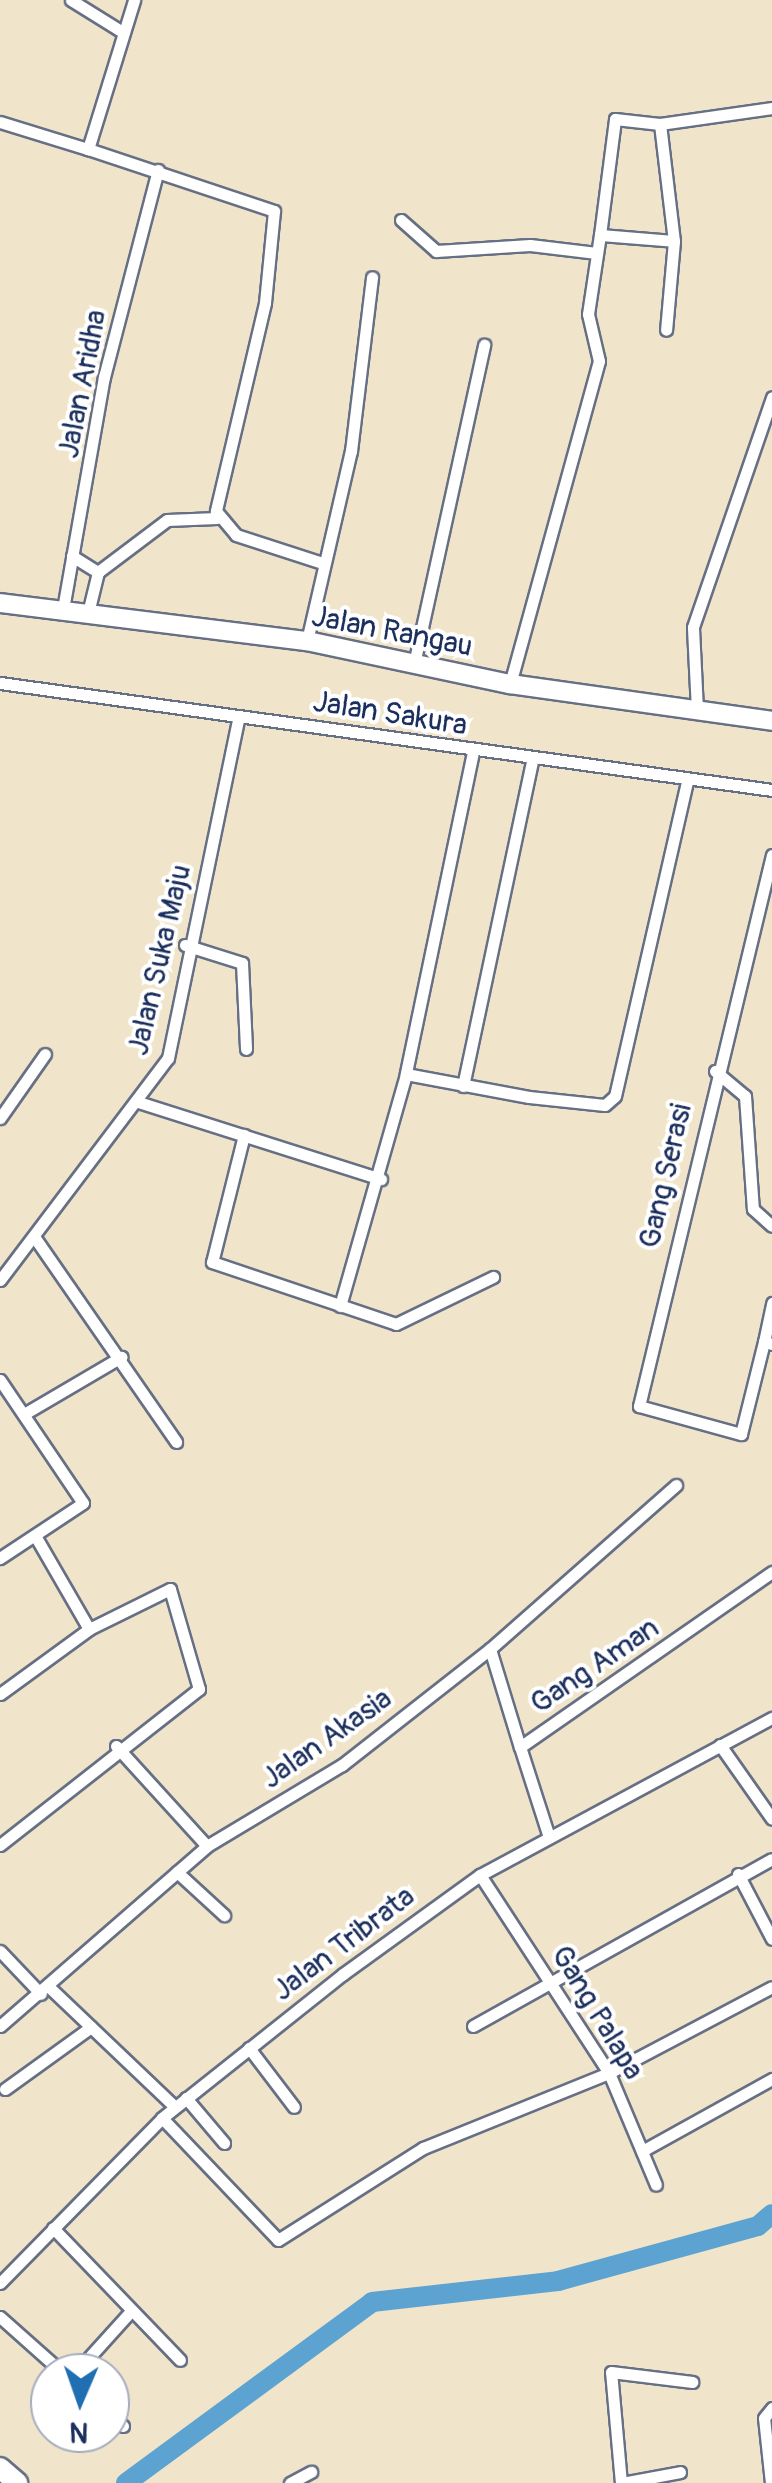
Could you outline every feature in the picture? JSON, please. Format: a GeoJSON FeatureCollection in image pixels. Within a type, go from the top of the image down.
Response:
{"type":"FeatureCollection","features":[{"type":"Feature","properties":{"kind":"highway"},"geometry":{"type":"LineString","coordinates":[[0,2468],[16,2483]]}},
{"type":"Feature","properties":{"kind":"main road","name":"Jalan Rangau"},"geometry":{"type":"LineString","coordinates":[[0,603],[306,642],[510,684],[772,722]]}},
{"type":"Feature","properties":{"kind":"street"},"geometry":{"type":"LineString","coordinates":[[70,0],[124,33]]}},
{"type":"Feature","properties":{"kind":"street"},"geometry":{"type":"LineString","coordinates":[[88,149],[134,0]]}},
{"type":"Feature","properties":{"kind":"street"},"geometry":{"type":"LineString","coordinates":[[510,684],[599,361],[588,314],[611,122],[660,124],[772,108]]}},
{"type":"Feature","properties":{"kind":"street"},"geometry":{"type":"LineString","coordinates":[[0,122],[267,205],[277,218],[217,518]]}},
{"type":"Feature","properties":{"kind":"street"},"geometry":{"type":"LineString","coordinates":[[660,124],[674,240],[666,330]]}},
{"type":"Feature","properties":{"kind":"street","name":"Jalan Aridha"},"geometry":{"type":"LineString","coordinates":[[63,610],[104,377],[158,170]]}},
{"type":"Feature","properties":{"kind":"street"},"geometry":{"type":"LineString","coordinates":[[401,220],[436,251],[530,245],[597,254]]}},
{"type":"Feature","properties":{"kind":"street"},"geometry":{"type":"LineString","coordinates":[[600,235],[674,240]]}},
{"type":"Feature","properties":{"kind":"street"},"geometry":{"type":"LineString","coordinates":[[306,642],[350,451],[372,277]]}},
{"type":"Feature","properties":{"kind":"street"},"geometry":{"type":"LineString","coordinates":[[414,664],[484,345]]}},
{"type":"Feature","properties":{"kind":"street"},"geometry":{"type":"LineString","coordinates":[[697,710],[693,627],[772,397]]}},
{"type":"Feature","properties":{"kind":"street"},"geometry":{"type":"LineString","coordinates":[[88,614],[98,572],[167,520],[217,518],[236,535],[322,563]]}},
{"type":"Feature","properties":{"kind":"street"},"geometry":{"type":"LineString","coordinates":[[72,556],[98,572]]}},
{"type":"Feature","properties":{"kind":"street","name":"Jalan Sakura"},"geometry":{"type":"LineString","coordinates":[[0,683],[532,762],[772,790]]}},
{"type":"Feature","properties":{"kind":"street","name":"Jalan Suka Maju"},"geometry":{"type":"LineString","coordinates":[[0,1280],[168,1058],[185,945],[238,719]]}},
{"type":"Feature","properties":{"kind":"street"},"geometry":{"type":"LineString","coordinates":[[340,1306],[381,1179],[473,752]]}},
{"type":"Feature","properties":{"kind":"street"},"geometry":{"type":"LineString","coordinates":[[463,1086],[532,762]]}},
{"type":"Feature","properties":{"kind":"street"},"geometry":{"type":"LineString","coordinates":[[406,1074],[463,1086],[611,1102],[687,782]]}},
{"type":"Feature","properties":{"kind":"street","name":"Gang Serasi"},"geometry":{"type":"LineString","coordinates":[[768,1343],[740,1434],[638,1403],[715,1072],[772,855]]}},
{"type":"Feature","properties":{"kind":"street"},"geometry":{"type":"LineString","coordinates":[[185,945],[242,963],[246,1049]]}},
{"type":"Feature","properties":{"kind":"street"},"geometry":{"type":"LineString","coordinates":[[0,1118],[44,1054]]}},
{"type":"Feature","properties":{"kind":"street"},"geometry":{"type":"LineString","coordinates":[[715,1072],[745,1096],[753,1209],[772,1226]]}},
{"type":"Feature","properties":{"kind":"street"},"geometry":{"type":"LineString","coordinates":[[138,1102],[381,1179]]}},
{"type":"Feature","properties":{"kind":"street"},"geometry":{"type":"LineString","coordinates":[[244,1135],[209,1260],[396,1324],[494,1277]]}},
{"type":"Feature","properties":{"kind":"street"},"geometry":{"type":"LineString","coordinates":[[34,1238],[121,1357],[176,1442]]}},
{"type":"Feature","properties":{"kind":"street"},"geometry":{"type":"LineString","coordinates":[[768,1343],[772,1303]]}},
{"type":"Feature","properties":{"kind":"street"},"geometry":{"type":"LineString","coordinates":[[24,1414],[121,1357]]}},
{"type":"Feature","properties":{"kind":"street"},"geometry":{"type":"LineString","coordinates":[[0,1380],[83,1501],[37,1538],[0,1558]]}},
{"type":"Feature","properties":{"kind":"street","name":"Jalan Akasia"},"geometry":{"type":"LineString","coordinates":[[0,2026],[208,1846],[342,1765],[490,1649],[676,1485]]}},
{"type":"Feature","properties":{"kind":"street"},"geometry":{"type":"LineString","coordinates":[[37,1538],[88,1629]]}},
{"type":"Feature","properties":{"kind":"street","name":"Gang Aman"},"geometry":{"type":"LineString","coordinates":[[548,1834],[520,1748],[772,1572]]}},
{"type":"Feature","properties":{"kind":"street"},"geometry":{"type":"LineString","coordinates":[[0,1694],[88,1629],[170,1589],[200,1676],[195,1694],[116,1746],[0,1844]]}},
{"type":"Feature","properties":{"kind":"street"},"geometry":{"type":"LineString","coordinates":[[490,1649],[520,1748]]}},
{"type":"Feature","properties":{"kind":"street","name":"Jalan Tribrata"},"geometry":{"type":"LineString","coordinates":[[0,2283],[175,2106],[480,1875],[548,1834],[772,1718]]}},
{"type":"Feature","properties":{"kind":"street"},"geometry":{"type":"LineString","coordinates":[[720,1744],[772,1819]]}},
{"type":"Feature","properties":{"kind":"street"},"geometry":{"type":"LineString","coordinates":[[116,1746],[208,1846]]}},
{"type":"Feature","properties":{"kind":"street"},"geometry":{"type":"LineString","coordinates":[[473,2026],[548,1977],[738,1874],[772,1860]]}},
{"type":"Feature","properties":{"kind":"street"},"geometry":{"type":"LineString","coordinates":[[176,1872],[224,1915]]}},
{"type":"Feature","properties":{"kind":"street"},"geometry":{"type":"LineString","coordinates":[[738,1874],[772,1940]]}},
{"type":"Feature","properties":{"kind":"street","name":"Gang Palapa"},"geometry":{"type":"LineString","coordinates":[[480,1875],[609,2073],[656,2184]]}},
{"type":"Feature","properties":{"kind":"street"},"geometry":{"type":"LineString","coordinates":[[0,1950],[91,2027],[175,2106]]}},
{"type":"Feature","properties":{"kind":"street"},"geometry":{"type":"LineString","coordinates":[[162,2118],[278,2240],[424,2148],[609,2073],[772,1987]]}},
{"type":"Feature","properties":{"kind":"street"},"geometry":{"type":"LineString","coordinates":[[5,2089],[91,2027]]}},
{"type":"Feature","properties":{"kind":"street"},"geometry":{"type":"LineString","coordinates":[[249,2048],[294,2107]]}},
{"type":"Feature","properties":{"kind":"street"},"geometry":{"type":"LineString","coordinates":[[642,2151],[772,2078]]}},
{"type":"Feature","properties":{"kind":"street"},"geometry":{"type":"LineString","coordinates":[[186,2098],[224,2143]]}},
{"type":"Feature","properties":{"kind":"street"},"geometry":{"type":"LineString","coordinates":[[54,2228],[180,2360]]}},
{"type":"Feature","properties":{"kind":"street"},"geometry":{"type":"LineString","coordinates":[[92,2353],[131,2311]]}},
{"type":"Feature","properties":{"kind":"street"},"geometry":{"type":"LineString","coordinates":[[0,2318],[40,2353]]}},
{"type":"Feature","properties":{"kind":"street"},"geometry":{"type":"LineString","coordinates":[[680,2472],[622,2483],[611,2372],[692,2382]]}},
{"type":"Feature","properties":{"kind":"street"},"geometry":{"type":"LineString","coordinates":[[771,2483],[764,2418],[772,2408]]}},
{"type":"Feature","properties":{"kind":"street"},"geometry":{"type":"LineString","coordinates":[[290,2483],[311,2472]]}},
{"type":"Feature","properties":{"kind":"waterway"},"geometry":{"type":"LineString","coordinates":[[126,2483],[372,2302],[558,2281],[758,2226],[772,2214]]}}]}
